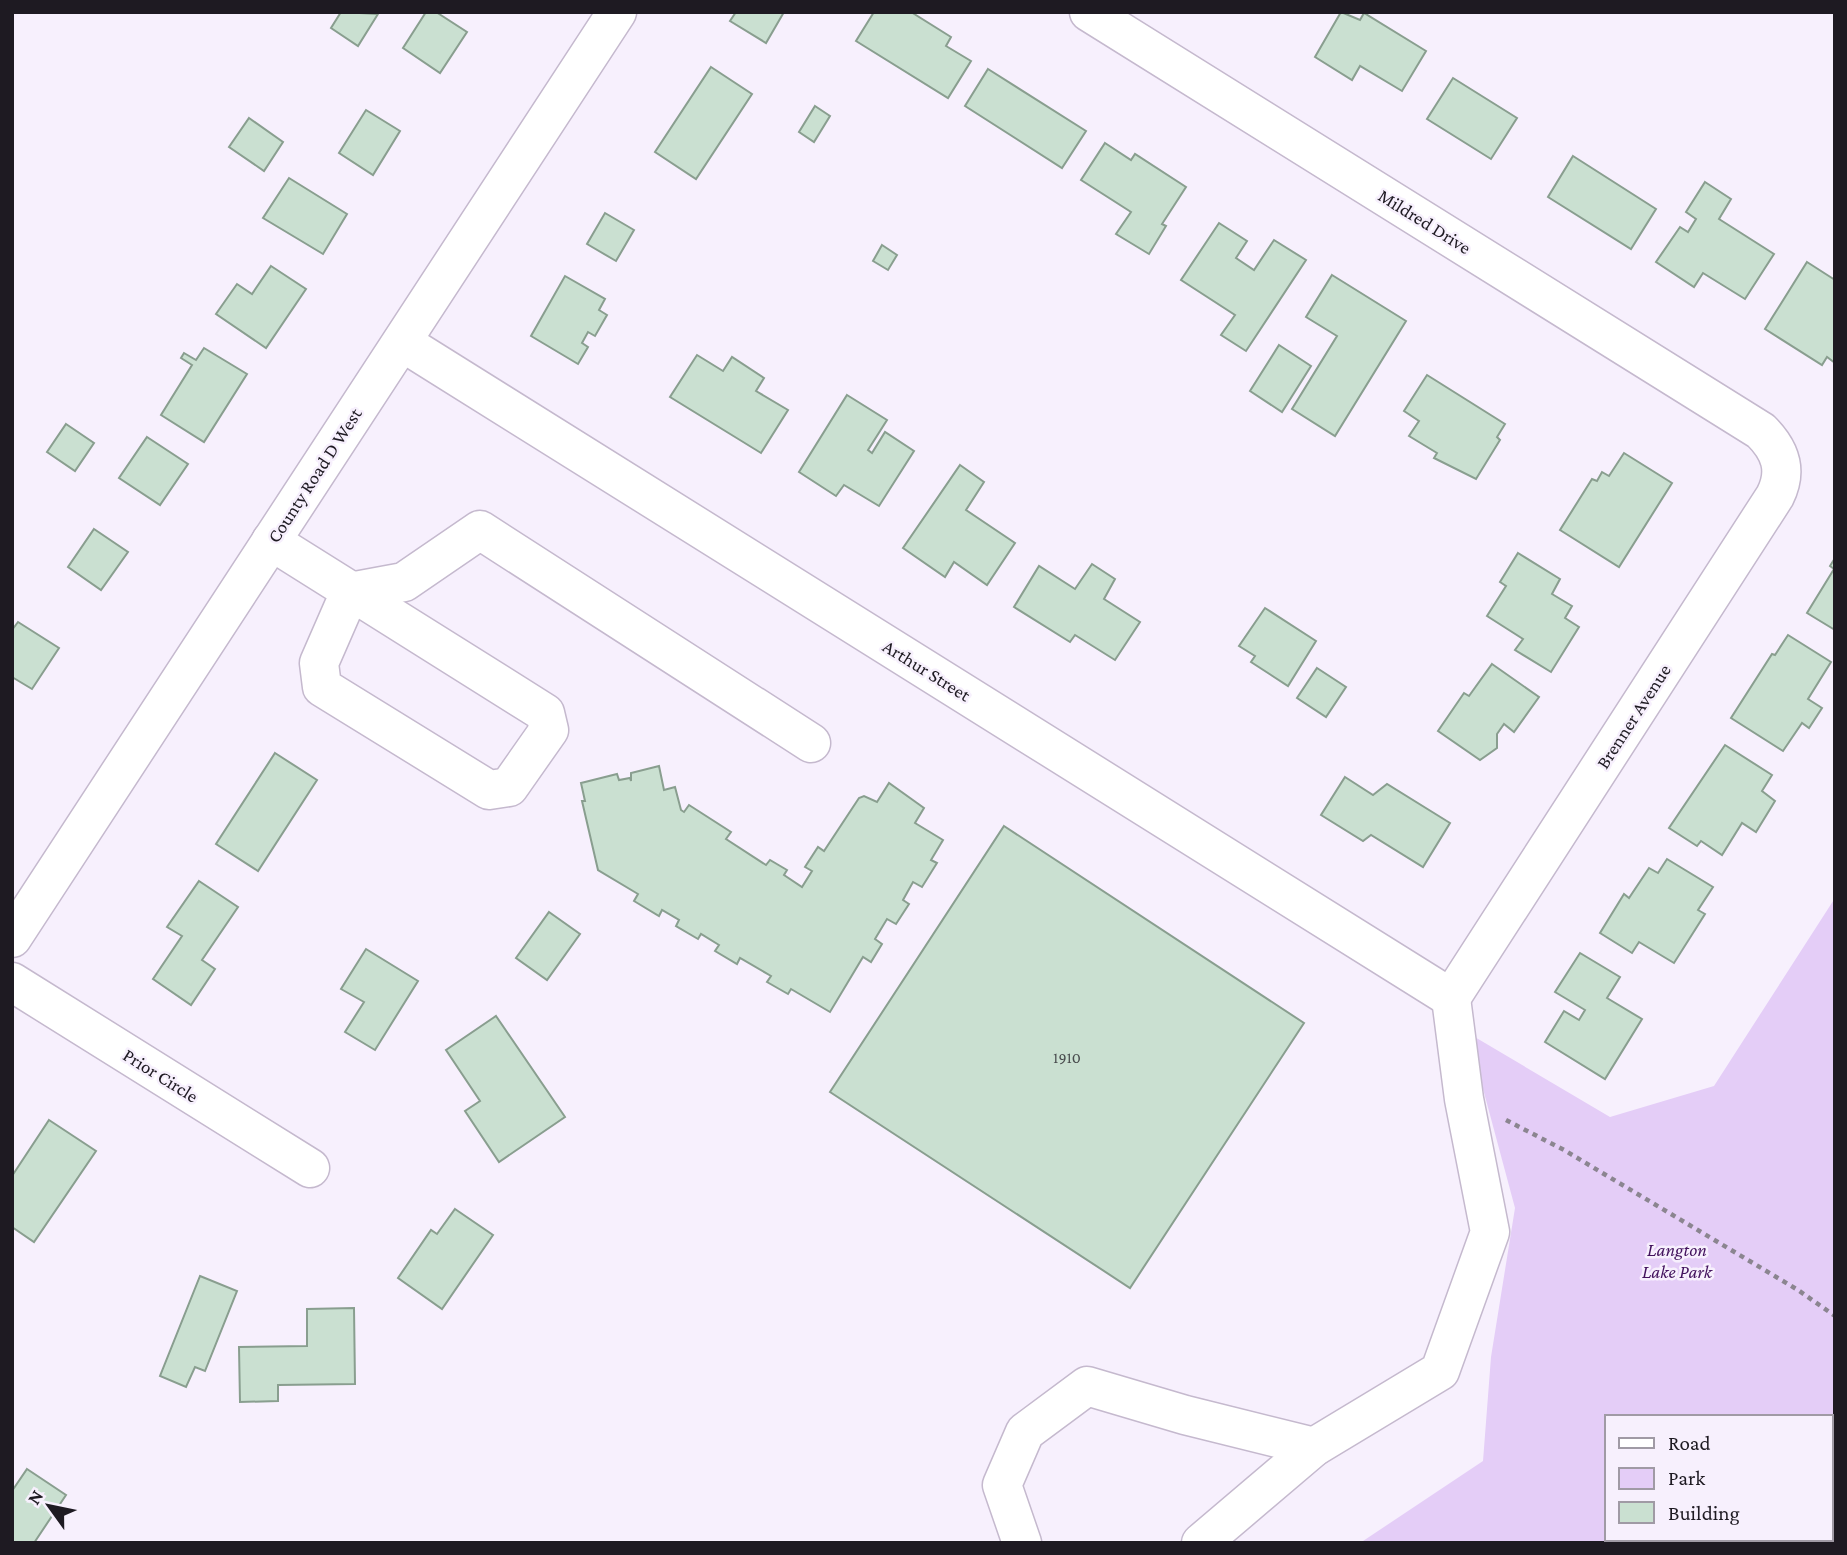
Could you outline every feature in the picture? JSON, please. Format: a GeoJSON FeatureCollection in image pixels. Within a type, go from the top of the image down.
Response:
{"type":"FeatureCollection","features":[{"type":"Feature","properties":{"kind":"street","name":"County Road D West"},"geometry":{"type":"LineString","coordinates":[[12,939],[617,12]]}},
{"type":"Feature","properties":{"kind":"street","name":"Mildred Drive"},"geometry":{"type":"LineString","coordinates":[[1089,12],[1761,430]]}},
{"type":"Feature","properties":{"kind":"street","name":"Arthur Street"},"geometry":{"type":"LineString","coordinates":[[402,342],[1451,998]]}},
{"type":"Feature","properties":{"kind":"street","name":"Brenner Avenue"},"geometry":{"type":"LineString","coordinates":[[1451,998],[1775,496],[1780,486],[1782,465],[1775,445],[1761,430]]}},
{"type":"Feature","properties":{"kind":"street"},"geometry":{"type":"LineString","coordinates":[[350,592],[404,582],[480,530],[811,743]]}},
{"type":"Feature","properties":{"kind":"street"},"geometry":{"type":"LineString","coordinates":[[271,541],[545,713],[549,730],[509,786],[489,790],[322,687],[319,663],[350,592]]}},
{"type":"Feature","properties":{"kind":"street","name":"Prior Circle"},"geometry":{"type":"LineString","coordinates":[[12,982],[310,1168]]}},
{"type":"Feature","properties":{"kind":"street"},"geometry":{"type":"LineString","coordinates":[[1201,1543],[1314,1447],[1440,1371],[1490,1232],[1464,1098],[1451,998]]}},
{"type":"Feature","properties":{"kind":"street"},"geometry":{"type":"LineString","coordinates":[[1022,1543],[1002,1485],[1025,1432],[1087,1386],[1185,1415],[1314,1447]]}},
{"type":"Feature","properties":{"kind":"path"},"geometry":{"type":"LineString","coordinates":[[1464,1098],[1564,1150],[1798,1290],[1835,1315]]}},
{"type":"Feature","properties":{"kind":"green space","name":"Langton Lake Park"},"geometry":{"type":"Polygon","coordinates":[[[1835,898],[1835,1543],[1360,1543],[1483,1461],[1491,1357],[1515,1208],[1468,1033],[1610,1117],[1714,1086],[1835,898]]]}},
{"type":"Feature","properties":{"kind":"building"},"geometry":{"type":"Polygon","coordinates":[[[341,12],[378,14],[358,46],[331,28],[341,12]]]}},
{"type":"Feature","properties":{"kind":"building"},"geometry":{"type":"Polygon","coordinates":[[[426,12],[436,12],[467,32],[440,73],[403,48],[426,12]]]}},
{"type":"Feature","properties":{"kind":"building"},"geometry":{"type":"Polygon","coordinates":[[[736,12],[784,12],[766,43],[730,21],[736,12]]]}},
{"type":"Feature","properties":{"kind":"building"},"geometry":{"type":"Polygon","coordinates":[[[874,12],[911,12],[951,37],[946,46],[971,61],[948,98],[856,41],[874,12]]]}},
{"type":"Feature","properties":{"kind":"building"},"geometry":{"type":"Polygon","coordinates":[[[1341,12],[1360,20],[1364,13],[1426,51],[1402,91],[1360,66],[1352,80],[1315,57],[1341,12]]]}},
{"type":"Feature","properties":{"kind":"building"},"geometry":{"type":"Polygon","coordinates":[[[711,67],[752,94],[696,179],[655,152],[711,67]]]}},
{"type":"Feature","properties":{"kind":"building"},"geometry":{"type":"Polygon","coordinates":[[[988,69],[1086,131],[1062,168],[965,106],[988,69]]]}},
{"type":"Feature","properties":{"kind":"building"},"geometry":{"type":"Polygon","coordinates":[[[1453,78],[1517,118],[1491,159],[1427,119],[1453,78]]]}},
{"type":"Feature","properties":{"kind":"building"},"geometry":{"type":"Polygon","coordinates":[[[815,106],[830,116],[814,142],[799,132],[815,106]]]}},
{"type":"Feature","properties":{"kind":"building"},"geometry":{"type":"Polygon","coordinates":[[[366,110],[400,131],[373,175],[339,153],[366,110]]]}},
{"type":"Feature","properties":{"kind":"building"},"geometry":{"type":"Polygon","coordinates":[[[249,118],[283,142],[264,171],[229,147],[249,118]]]}},
{"type":"Feature","properties":{"kind":"building"},"geometry":{"type":"Polygon","coordinates":[[[1105,143],[1131,160],[1135,154],[1186,187],[1162,224],[1166,226],[1149,254],[1116,234],[1131,212],[1081,180],[1105,143]]]}},
{"type":"Feature","properties":{"kind":"building"},"geometry":{"type":"Polygon","coordinates":[[[1573,156],[1656,209],[1631,249],[1548,197],[1573,156]]]}},
{"type":"Feature","properties":{"kind":"building"},"geometry":{"type":"Polygon","coordinates":[[[289,178],[347,214],[323,254],[263,218],[289,178]]]}},
{"type":"Feature","properties":{"kind":"building"},"geometry":{"type":"Polygon","coordinates":[[[1705,182],[1731,199],[1719,219],[1774,254],[1745,299],[1703,273],[1694,287],[1656,262],[1680,227],[1688,232],[1696,219],[1686,212],[1705,182]]]}},
{"type":"Feature","properties":{"kind":"building"},"geometry":{"type":"Polygon","coordinates":[[[605,213],[634,230],[616,261],[587,244],[605,213]]]}},
{"type":"Feature","properties":{"kind":"building"},"geometry":{"type":"Polygon","coordinates":[[[1219,223],[1247,241],[1236,258],[1254,270],[1274,240],[1306,260],[1246,351],[1221,335],[1235,315],[1181,280],[1219,223]]]}},
{"type":"Feature","properties":{"kind":"building"},"geometry":{"type":"Polygon","coordinates":[[[882,245],[897,255],[888,270],[873,261],[882,245]]]}},
{"type":"Feature","properties":{"kind":"building"},"geometry":{"type":"Polygon","coordinates":[[[1807,262],[1835,280],[1835,363],[1827,357],[1822,365],[1765,329],[1807,262]]]}},
{"type":"Feature","properties":{"kind":"building"},"geometry":{"type":"Polygon","coordinates":[[[271,266],[306,289],[266,348],[216,314],[237,284],[252,294],[271,266]]]}},
{"type":"Feature","properties":{"kind":"building"},"geometry":{"type":"Polygon","coordinates":[[[1332,275],[1406,321],[1335,436],[1292,409],[1337,336],[1306,317],[1332,275]]]}},
{"type":"Feature","properties":{"kind":"building"},"geometry":{"type":"Polygon","coordinates":[[[565,276],[605,299],[599,310],[607,315],[595,336],[588,332],[582,343],[588,347],[578,364],[531,336],[565,276]]]}},
{"type":"Feature","properties":{"kind":"building"},"geometry":{"type":"Polygon","coordinates":[[[1279,345],[1311,366],[1282,412],[1250,391],[1279,345]]]}},
{"type":"Feature","properties":{"kind":"building"},"geometry":{"type":"Polygon","coordinates":[[[204,348],[247,374],[204,442],[161,415],[192,365],[181,358],[184,353],[196,360],[204,348]]]}},
{"type":"Feature","properties":{"kind":"building"},"geometry":{"type":"Polygon","coordinates":[[[697,355],[723,371],[732,357],[764,378],[756,391],[788,410],[761,453],[670,397],[697,355]]]}},
{"type":"Feature","properties":{"kind":"building"},"geometry":{"type":"Polygon","coordinates":[[[1427,375],[1505,424],[1497,437],[1500,440],[1476,479],[1434,458],[1437,453],[1409,436],[1419,421],[1404,411],[1427,375]]]}},
{"type":"Feature","properties":{"kind":"building"},"geometry":{"type":"Polygon","coordinates":[[[847,395],[887,420],[868,450],[872,453],[885,432],[914,451],[879,506],[844,485],[836,496],[799,472],[847,395]]]}},
{"type":"Feature","properties":{"kind":"building"},"geometry":{"type":"Polygon","coordinates":[[[66,424],[94,443],[75,471],[47,452],[66,424]]]}},
{"type":"Feature","properties":{"kind":"building"},"geometry":{"type":"Polygon","coordinates":[[[147,437],[188,464],[160,505],[119,478],[147,437]]]}},
{"type":"Feature","properties":{"kind":"building"},"geometry":{"type":"Polygon","coordinates":[[[1624,453],[1672,483],[1619,567],[1560,530],[1592,479],[1597,481],[1602,472],[1609,476],[1624,453]]]}},
{"type":"Feature","properties":{"kind":"building"},"geometry":{"type":"Polygon","coordinates":[[[960,465],[984,482],[966,510],[1015,543],[987,585],[954,562],[945,577],[903,548],[960,465]]]}},
{"type":"Feature","properties":{"kind":"building"},"geometry":{"type":"Polygon","coordinates":[[[94,529],[128,552],[101,590],[68,567],[94,529]]]}},
{"type":"Feature","properties":{"kind":"building"},"geometry":{"type":"Polygon","coordinates":[[[1518,553],[1560,579],[1552,594],[1572,606],[1565,618],[1579,627],[1551,672],[1515,650],[1523,639],[1487,616],[1506,586],[1500,582],[1518,553]]]}},
{"type":"Feature","properties":{"kind":"building"},"geometry":{"type":"Polygon","coordinates":[[[1835,558],[1835,630],[1807,613],[1834,569],[1830,566],[1835,558]]]}},
{"type":"Feature","properties":{"kind":"building"},"geometry":{"type":"Polygon","coordinates":[[[1092,564],[1115,579],[1104,599],[1140,622],[1115,660],[1075,635],[1070,642],[1014,607],[1039,566],[1075,589],[1092,564]]]}},
{"type":"Feature","properties":{"kind":"building"},"geometry":{"type":"Polygon","coordinates":[[[1265,608],[1316,641],[1288,686],[1251,662],[1255,656],[1239,646],[1265,608]]]}},
{"type":"Feature","properties":{"kind":"building"},"geometry":{"type":"Polygon","coordinates":[[[18,622],[59,648],[32,689],[12,677],[12,630],[18,622]]]}},
{"type":"Feature","properties":{"kind":"building"},"geometry":{"type":"Polygon","coordinates":[[[1788,635],[1831,662],[1808,699],[1822,708],[1809,728],[1802,723],[1783,751],[1731,718],[1772,654],[1775,655],[1788,635]]]}},
{"type":"Feature","properties":{"kind":"building"},"geometry":{"type":"Polygon","coordinates":[[[1492,664],[1539,697],[1514,732],[1504,724],[1497,734],[1497,748],[1480,760],[1438,731],[1464,693],[1469,696],[1492,664]]]}},
{"type":"Feature","properties":{"kind":"building"},"geometry":{"type":"Polygon","coordinates":[[[1317,668],[1346,687],[1326,717],[1297,698],[1317,668]]]}},
{"type":"Feature","properties":{"kind":"building"},"geometry":{"type":"Polygon","coordinates":[[[1725,745],[1772,775],[1762,791],[1775,801],[1756,832],[1742,823],[1722,855],[1701,841],[1697,846],[1669,828],[1725,745]]]}},
{"type":"Feature","properties":{"kind":"building"},"geometry":{"type":"Polygon","coordinates":[[[275,753],[317,780],[258,871],[216,844],[275,753]]]}},
{"type":"Feature","properties":{"kind":"building"},"geometry":{"type":"Polygon","coordinates":[[[659,766],[664,790],[675,787],[681,810],[684,812],[689,805],[731,832],[726,839],[766,865],[770,860],[787,870],[784,875],[802,887],[812,871],[805,867],[818,847],[824,851],[859,798],[864,796],[877,802],[889,783],[924,808],[915,823],[943,840],[931,860],[937,863],[922,887],[913,882],[903,900],[909,904],[896,924],[887,919],[875,939],[882,944],[871,962],[863,957],[830,1012],[791,989],[788,994],[767,982],[771,976],[740,958],[737,964],[715,951],[719,945],[701,934],[698,939],[676,926],[679,920],[662,910],[659,916],[634,901],[638,894],[598,870],[582,801],[585,801],[581,783],[617,774],[619,780],[630,778],[631,781],[631,773],[659,766]]]}},
{"type":"Feature","properties":{"kind":"building"},"geometry":{"type":"Polygon","coordinates":[[[1345,777],[1373,795],[1387,784],[1450,823],[1423,867],[1371,835],[1363,841],[1321,815],[1345,777]]]}},
{"type":"Feature","properties":{"kind":"building"},"geometry":{"type":"Polygon","coordinates":[[[1004,826],[1304,1023],[1130,1288],[830,1092],[1004,826]]]}},
{"type":"Feature","properties":{"kind":"building"},"geometry":{"type":"Polygon","coordinates":[[[1667,859],[1713,887],[1698,910],[1705,914],[1674,963],[1639,942],[1632,953],[1600,933],[1624,894],[1629,898],[1649,868],[1658,873],[1667,859]]]}},
{"type":"Feature","properties":{"kind":"building"},"geometry":{"type":"Polygon","coordinates":[[[199,881],[238,907],[202,960],[215,969],[191,1005],[153,979],[182,936],[167,927],[199,881]]]}},
{"type":"Feature","properties":{"kind":"building"},"geometry":{"type":"Polygon","coordinates":[[[549,912],[580,934],[547,980],[516,958],[549,912]]]}},
{"type":"Feature","properties":{"kind":"building"},"geometry":{"type":"Polygon","coordinates":[[[366,949],[418,981],[375,1050],[345,1032],[364,1002],[341,989],[366,949]]]}},
{"type":"Feature","properties":{"kind":"building"},"geometry":{"type":"Polygon","coordinates":[[[1580,953],[1620,977],[1607,998],[1642,1019],[1605,1079],[1545,1042],[1564,1011],[1579,1020],[1585,1010],[1555,992],[1580,953]]]}},
{"type":"Feature","properties":{"kind":"building"},"geometry":{"type":"Polygon","coordinates":[[[496,1016],[565,1117],[499,1162],[465,1111],[480,1101],[446,1050],[496,1016]]]}},
{"type":"Feature","properties":{"kind":"building"},"geometry":{"type":"Polygon","coordinates":[[[49,1120],[96,1151],[34,1242],[12,1227],[12,1176],[49,1120]]]}},
{"type":"Feature","properties":{"kind":"building"},"geometry":{"type":"Polygon","coordinates":[[[455,1209],[493,1235],[442,1309],[398,1278],[431,1230],[437,1234],[455,1209]]]}},
{"type":"Feature","properties":{"kind":"building"},"geometry":{"type":"Polygon","coordinates":[[[200,1276],[237,1291],[205,1371],[195,1367],[186,1387],[160,1376],[200,1276]]]}},
{"type":"Feature","properties":{"kind":"building"},"geometry":{"type":"Polygon","coordinates":[[[354,1308],[355,1384],[278,1385],[278,1401],[240,1402],[239,1347],[307,1346],[307,1309],[354,1308]]]}},
{"type":"Feature","properties":{"kind":"building"},"geometry":{"type":"Polygon","coordinates":[[[27,1469],[66,1495],[34,1543],[12,1543],[12,1491],[27,1469]]]}}]}
